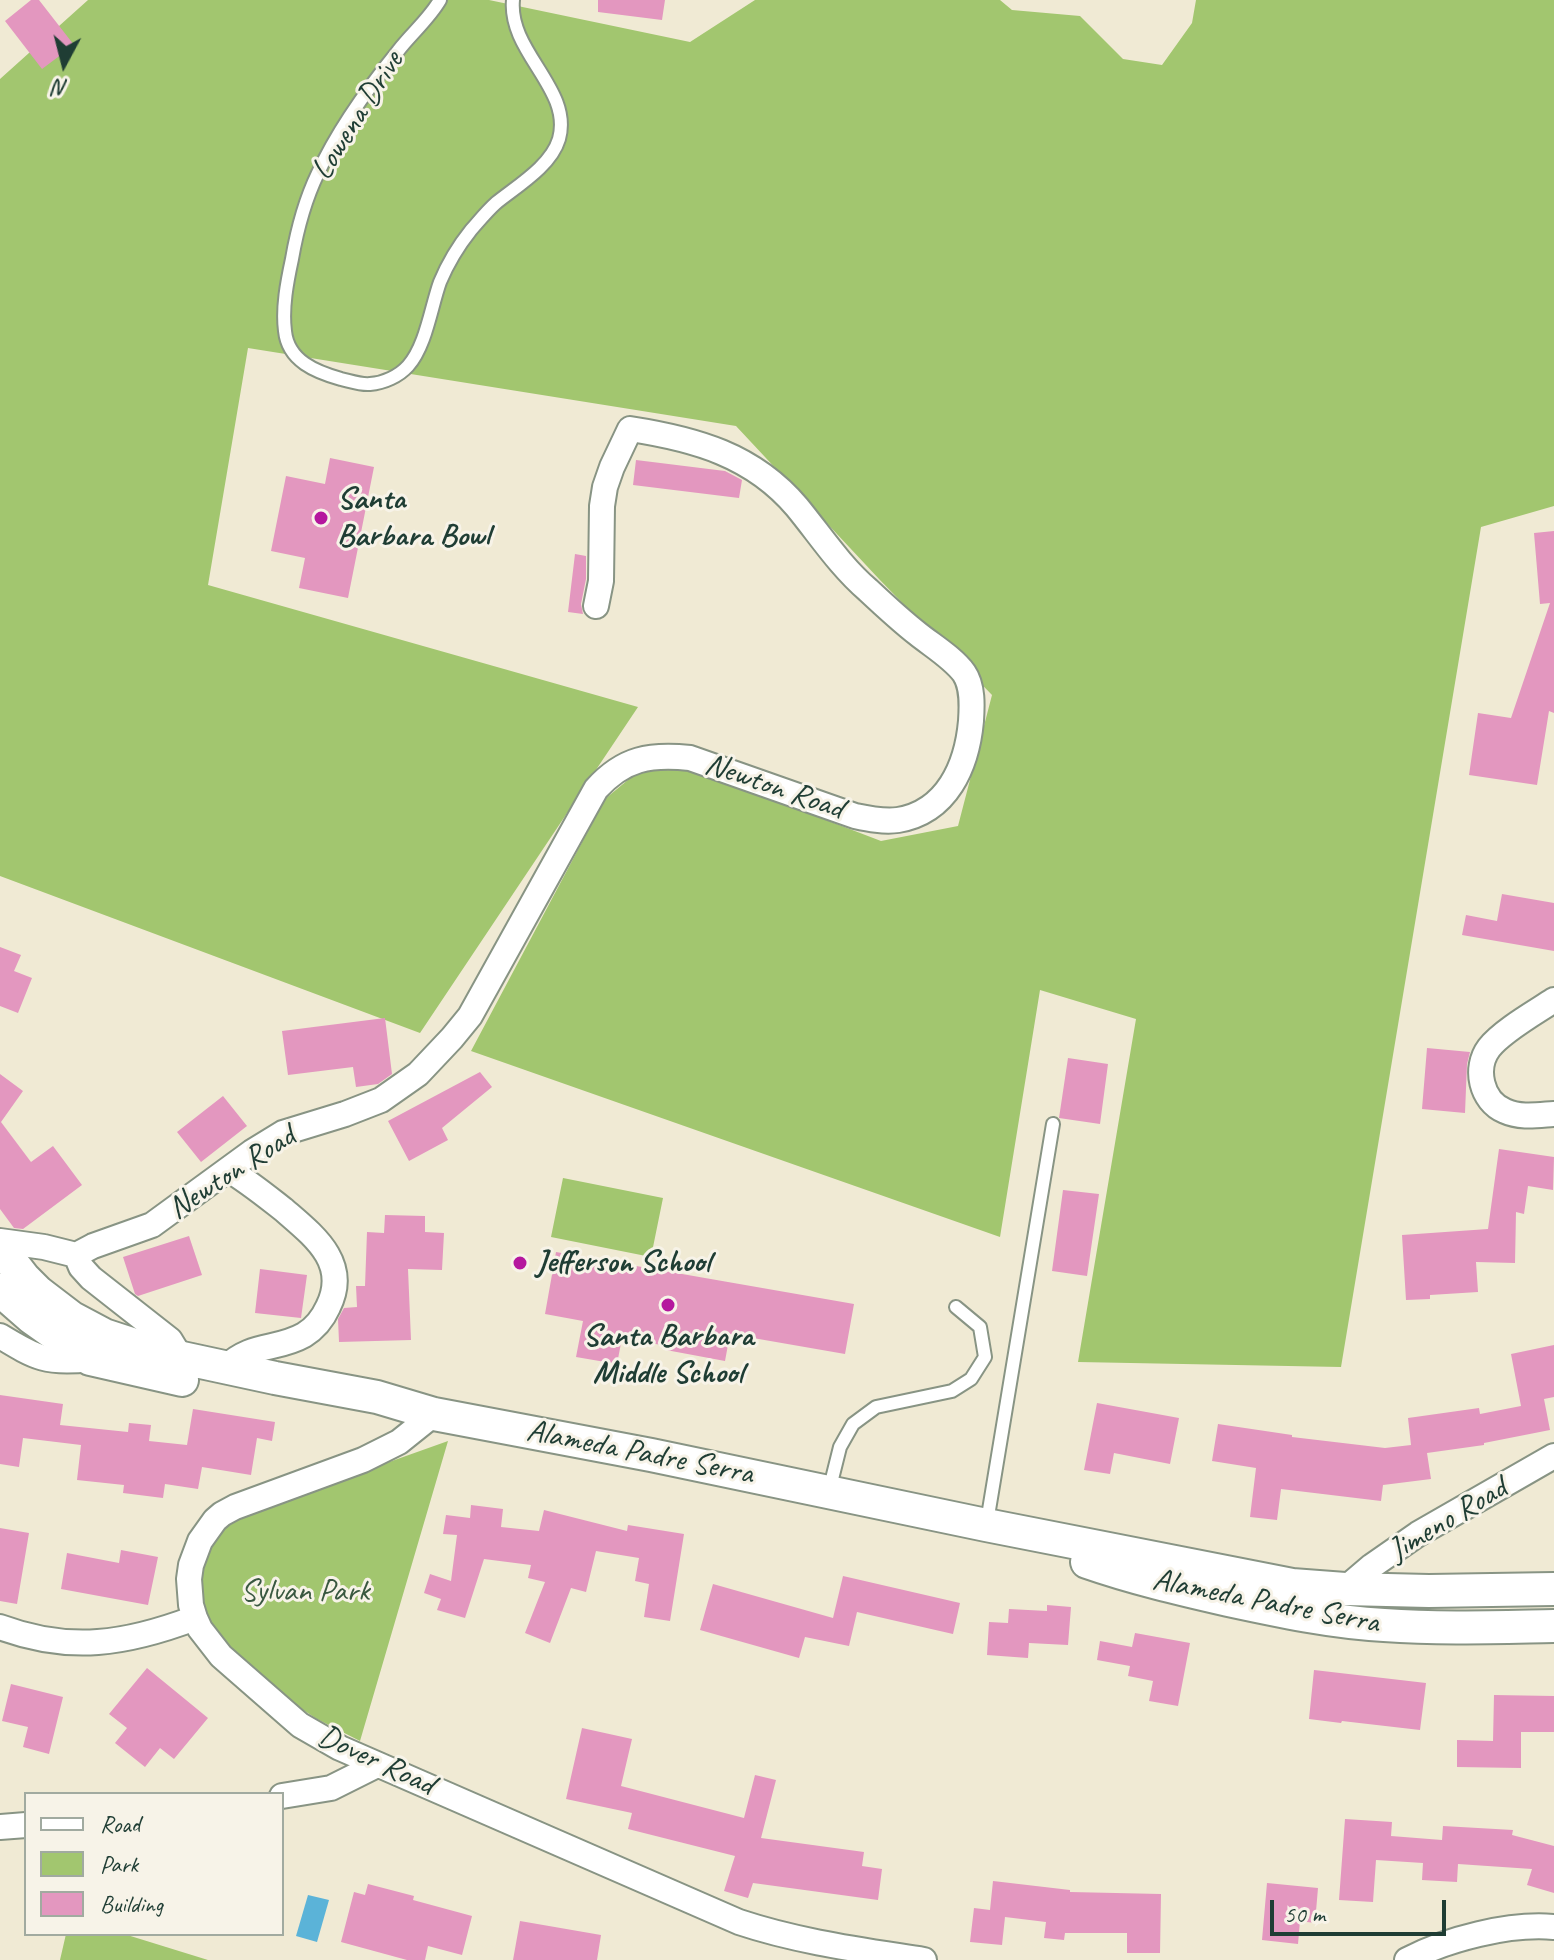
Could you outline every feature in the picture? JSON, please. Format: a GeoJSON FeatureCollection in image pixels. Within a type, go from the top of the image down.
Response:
{"type":"FeatureCollection","features":[{"type":"Feature","properties":{"kind":"street","name":"Newton Road"},"geometry":{"type":"LineString","coordinates":[[76,1255],[152,1225],[283,1133],[365,1108],[418,1074],[470,1016],[596,789],[609,775],[625,765],[645,758],[690,758],[874,820],[912,817],[941,799],[952,785],[967,746],[972,706],[966,675],[858,582],[780,489],[741,461],[689,440],[630,429],[605,487],[601,581],[596,606]]}},
{"type":"Feature","properties":{"kind":"street"},"geometry":{"type":"LineString","coordinates":[[1554,1000],[1495,1040],[1481,1064],[1484,1090],[1502,1111],[1528,1115],[1554,1114]]}},
{"type":"Feature","properties":{"kind":"street"},"geometry":{"type":"LineString","coordinates":[[225,1368],[240,1355],[295,1339],[313,1328],[330,1304],[335,1282],[330,1258],[323,1245],[251,1183],[229,1170]]}},
{"type":"Feature","properties":{"kind":"street"},"geometry":{"type":"LineString","coordinates":[[0,1241],[76,1255],[91,1278],[170,1340],[181,1358]]}},
{"type":"Feature","properties":{"kind":"street","name":"Alameda Padre Serra"},"geometry":{"type":"LineString","coordinates":[[0,1247],[30,1285],[72,1318],[130,1345],[225,1368],[377,1397],[434,1414],[651,1455],[1271,1582],[1345,1589],[1554,1589]]}},
{"type":"Feature","properties":{"kind":"street","name":"Alameda Padre Serra"},"geometry":{"type":"LineString","coordinates":[[0,1290],[32,1318],[90,1359],[208,1385],[385,1417],[434,1414]]}},
{"type":"Feature","properties":{"kind":"street"},"geometry":{"type":"LineString","coordinates":[[0,1336],[42,1359],[66,1362],[90,1359]]}},
{"type":"Feature","properties":{"kind":"street","name":"Dover Road"},"geometry":{"type":"LineString","coordinates":[[434,1414],[399,1442],[382,1451],[235,1507],[215,1520],[200,1541],[191,1565],[189,1591],[200,1629],[221,1656],[288,1716],[322,1738],[377,1765],[739,1922],[816,1944],[924,1960]]}},
{"type":"Feature","properties":{"kind":"street","name":"Jimeno Road"},"geometry":{"type":"LineString","coordinates":[[1345,1589],[1418,1534],[1554,1456]]}},
{"type":"Feature","properties":{"kind":"street","name":"Alameda Padre Serra"},"geometry":{"type":"LineString","coordinates":[[986,1525],[1118,1573],[1291,1613],[1405,1627],[1554,1626]]}},
{"type":"Feature","properties":{"kind":"street"},"geometry":{"type":"LineString","coordinates":[[0,1627],[48,1640],[94,1643],[134,1638],[195,1618]]}},
{"type":"Feature","properties":{"kind":"street"},"geometry":{"type":"LineString","coordinates":[[284,1796],[331,1788],[377,1765]]}},
{"type":"Feature","properties":{"kind":"street"},"geometry":{"type":"LineString","coordinates":[[0,1827],[24,1825]]}},
{"type":"Feature","properties":{"kind":"street"},"geometry":{"type":"LineString","coordinates":[[1407,1960],[1501,1930],[1554,1927]]}},
{"type":"Feature","properties":{"kind":"lane","name":"Lowena Drive"},"geometry":{"type":"LineString","coordinates":[[440,0],[371,87],[330,149],[317,174],[297,231],[288,275],[285,336],[299,360],[310,369],[354,382],[383,382],[407,367],[420,345],[441,279],[455,253],[493,207],[547,161],[558,140],[561,128],[558,105],[519,36],[511,13],[513,0]]}},
{"type":"Feature","properties":{"kind":"lane"},"geometry":{"type":"LineString","coordinates":[[986,1525],[1053,1124]]}},
{"type":"Feature","properties":{"kind":"lane"},"geometry":{"type":"LineString","coordinates":[[829,1491],[840,1447],[853,1424],[876,1407],[952,1391],[971,1379],[985,1357],[980,1327],[956,1307]]}},
{"type":"Feature","properties":{"kind":"green space"},"geometry":{"type":"Polygon","coordinates":[[[88,0],[489,0],[690,42],[755,0],[1000,0],[1012,10],[1080,16],[1123,59],[1162,65],[1192,23],[1196,0],[1554,0],[1554,506],[1481,527],[1341,1367],[1078,1362],[1136,1019],[1040,990],[1000,1237],[471,1051],[605,799],[641,769],[690,768],[881,841],[958,826],[992,695],[736,426],[248,348],[208,585],[638,707],[420,1033],[0,876],[0,79],[88,0]]]}},
{"type":"Feature","properties":{"kind":"green space"},"geometry":{"type":"Polygon","coordinates":[[[563,1178],[663,1198],[651,1257],[551,1237],[563,1178]]]}},
{"type":"Feature","properties":{"kind":"green space","name":"Sylvan Park"},"geometry":{"type":"Polygon","coordinates":[[[448,1441],[360,1741],[288,1700],[238,1658],[221,1639],[201,1605],[197,1586],[205,1545],[232,1518],[448,1441]]]}},
{"type":"Feature","properties":{"kind":"green space"},"geometry":{"type":"Polygon","coordinates":[[[66,1936],[130,1936],[208,1960],[60,1960],[66,1936]]]}},
{"type":"Feature","properties":{"kind":"water"},"geometry":{"type":"Polygon","coordinates":[[[308,1895],[329,1900],[317,1942],[296,1936],[308,1895]]]}},
{"type":"Feature","properties":{"kind":"building"},"geometry":{"type":"Polygon","coordinates":[[[31,0],[39,0],[74,45],[42,69],[5,21],[31,0]]]}},
{"type":"Feature","properties":{"kind":"building"},"geometry":{"type":"Polygon","coordinates":[[[598,0],[665,0],[662,20],[598,12],[598,0]]]}},
{"type":"Feature","properties":{"kind":"building","name":"Santa Barbara Bowl"},"geometry":{"type":"Polygon","coordinates":[[[330,458],[374,467],[348,598],[299,588],[305,558],[271,551],[286,476],[325,484],[330,458]]]}},
{"type":"Feature","properties":{"kind":"building"},"geometry":{"type":"Polygon","coordinates":[[[636,460],[725,471],[742,480],[739,498],[633,485],[636,460]]]}},
{"type":"Feature","properties":{"kind":"building"},"geometry":{"type":"Polygon","coordinates":[[[1554,531],[1554,713],[1549,711],[1537,785],[1469,775],[1478,713],[1511,718],[1550,603],[1540,604],[1534,533],[1554,531]]]}},
{"type":"Feature","properties":{"kind":"building"},"geometry":{"type":"Polygon","coordinates":[[[575,554],[586,556],[581,604],[583,614],[568,612],[575,554]]]}},
{"type":"Feature","properties":{"kind":"building"},"geometry":{"type":"Polygon","coordinates":[[[1502,894],[1554,903],[1554,951],[1462,935],[1466,915],[1497,921],[1502,894]]]}},
{"type":"Feature","properties":{"kind":"building"},"geometry":{"type":"Polygon","coordinates":[[[0,947],[21,955],[14,971],[32,978],[18,1013],[0,1006],[0,947]]]}},
{"type":"Feature","properties":{"kind":"building"},"geometry":{"type":"Polygon","coordinates":[[[385,1018],[392,1074],[378,1084],[356,1087],[353,1067],[288,1075],[282,1031],[385,1018]]]}},
{"type":"Feature","properties":{"kind":"building"},"geometry":{"type":"Polygon","coordinates":[[[1427,1048],[1470,1052],[1465,1113],[1422,1109],[1427,1048]]]}},
{"type":"Feature","properties":{"kind":"building"},"geometry":{"type":"Polygon","coordinates":[[[1068,1058],[1108,1064],[1100,1124],[1059,1118],[1068,1058]]]}},
{"type":"Feature","properties":{"kind":"building"},"geometry":{"type":"Polygon","coordinates":[[[480,1072],[492,1087],[442,1128],[448,1140],[409,1161],[388,1121],[480,1072]]]}},
{"type":"Feature","properties":{"kind":"building"},"geometry":{"type":"Polygon","coordinates":[[[0,1074],[23,1091],[1,1122],[31,1162],[53,1146],[82,1185],[23,1229],[14,1228],[0,1209],[0,1074]]]}},
{"type":"Feature","properties":{"kind":"building"},"geometry":{"type":"Polygon","coordinates":[[[223,1096],[247,1126],[201,1162],[177,1132],[223,1096]]]}},
{"type":"Feature","properties":{"kind":"building"},"geometry":{"type":"Polygon","coordinates":[[[1499,1149],[1554,1157],[1553,1190],[1528,1186],[1524,1214],[1516,1212],[1515,1263],[1476,1262],[1478,1292],[1406,1300],[1402,1235],[1488,1229],[1499,1149]]]}},
{"type":"Feature","properties":{"kind":"building"},"geometry":{"type":"Polygon","coordinates":[[[1063,1190],[1099,1194],[1087,1276],[1052,1271],[1063,1190]]]}},
{"type":"Feature","properties":{"kind":"building"},"geometry":{"type":"Polygon","coordinates":[[[385,1215],[425,1216],[425,1232],[444,1233],[442,1270],[408,1269],[411,1340],[339,1342],[338,1319],[344,1308],[357,1307],[356,1286],[365,1286],[367,1232],[384,1233],[385,1215]]]}},
{"type":"Feature","properties":{"kind":"building"},"geometry":{"type":"Polygon","coordinates":[[[189,1236],[202,1275],[138,1296],[135,1294],[123,1257],[189,1236]]]}},
{"type":"Feature","properties":{"kind":"building"},"geometry":{"type":"Polygon","coordinates":[[[556,1252],[854,1304],[845,1354],[730,1334],[725,1361],[622,1338],[617,1364],[576,1357],[583,1321],[545,1314],[556,1252]]]}},
{"type":"Feature","properties":{"kind":"building"},"geometry":{"type":"Polygon","coordinates":[[[260,1269],[307,1275],[301,1318],[255,1313],[260,1269]]]}},
{"type":"Feature","properties":{"kind":"building"},"geometry":{"type":"Polygon","coordinates":[[[1554,1345],[1554,1397],[1544,1399],[1550,1430],[1484,1445],[1427,1453],[1431,1479],[1383,1485],[1381,1501],[1281,1489],[1277,1520],[1250,1517],[1256,1468],[1212,1461],[1218,1424],[1385,1448],[1411,1445],[1408,1418],[1479,1408],[1480,1414],[1521,1406],[1511,1354],[1554,1345]]]}},
{"type":"Feature","properties":{"kind":"building"},"geometry":{"type":"Polygon","coordinates":[[[0,1395],[63,1404],[60,1425],[128,1432],[129,1423],[151,1425],[149,1441],[187,1445],[193,1409],[275,1422],[272,1441],[257,1438],[251,1475],[202,1467],[198,1489],[165,1484],[163,1498],[123,1493],[124,1485],[77,1480],[81,1445],[23,1438],[19,1467],[0,1464],[0,1395]]]}},
{"type":"Feature","properties":{"kind":"building"},"geometry":{"type":"Polygon","coordinates":[[[1097,1403],[1179,1418],[1170,1464],[1114,1453],[1110,1474],[1084,1470],[1097,1403]]]}},
{"type":"Feature","properties":{"kind":"building"},"geometry":{"type":"Polygon","coordinates":[[[471,1505],[503,1509],[501,1527],[539,1531],[544,1510],[627,1531],[628,1525],[684,1534],[670,1621],[644,1617],[649,1584],[635,1581],[639,1558],[596,1551],[586,1592],[571,1588],[550,1643],[525,1633],[545,1582],[528,1578],[531,1565],[484,1559],[465,1618],[437,1610],[441,1599],[424,1593],[430,1574],[451,1581],[457,1535],[443,1534],[446,1515],[470,1518],[471,1505]]]}},
{"type":"Feature","properties":{"kind":"building"},"geometry":{"type":"Polygon","coordinates":[[[0,1528],[29,1533],[17,1604],[0,1601],[0,1528]]]}},
{"type":"Feature","properties":{"kind":"building"},"geometry":{"type":"Polygon","coordinates":[[[121,1550],[158,1557],[148,1605],[61,1589],[67,1553],[119,1563],[121,1550]]]}},
{"type":"Feature","properties":{"kind":"building"},"geometry":{"type":"Polygon","coordinates":[[[843,1576],[960,1603],[953,1634],[857,1612],[849,1646],[805,1637],[799,1658],[700,1630],[713,1584],[833,1618],[843,1576]]]}},
{"type":"Feature","properties":{"kind":"building"},"geometry":{"type":"Polygon","coordinates":[[[1047,1605],[1071,1607],[1068,1645],[1029,1643],[1028,1658],[987,1655],[989,1622],[1008,1623],[1009,1609],[1047,1611],[1047,1605]]]}},
{"type":"Feature","properties":{"kind":"building"},"geometry":{"type":"Polygon","coordinates":[[[1135,1633],[1190,1643],[1178,1706],[1149,1701],[1153,1681],[1128,1676],[1130,1666],[1097,1660],[1100,1641],[1132,1647],[1135,1633]]]}},
{"type":"Feature","properties":{"kind":"building"},"geometry":{"type":"Polygon","coordinates":[[[147,1668],[208,1718],[174,1759],[160,1748],[145,1767],[115,1743],[127,1728],[109,1714],[147,1668]]]}},
{"type":"Feature","properties":{"kind":"building"},"geometry":{"type":"Polygon","coordinates":[[[1314,1670],[1426,1683],[1420,1730],[1309,1719],[1314,1670]]]}},
{"type":"Feature","properties":{"kind":"building"},"geometry":{"type":"Polygon","coordinates":[[[11,1684],[63,1697],[49,1754],[23,1747],[28,1727],[2,1721],[11,1684]]]}},
{"type":"Feature","properties":{"kind":"building"},"geometry":{"type":"Polygon","coordinates":[[[1494,1695],[1554,1696],[1554,1732],[1521,1732],[1521,1768],[1457,1767],[1457,1740],[1493,1741],[1494,1695]]]}},
{"type":"Feature","properties":{"kind":"building"},"geometry":{"type":"Polygon","coordinates":[[[582,1728],[632,1739],[621,1786],[744,1818],[755,1775],[776,1780],[761,1838],[864,1852],[862,1866],[882,1869],[878,1900],[753,1883],[748,1898],[724,1891],[735,1856],[628,1829],[632,1813],[566,1799],[582,1728]]]}},
{"type":"Feature","properties":{"kind":"building"},"geometry":{"type":"Polygon","coordinates":[[[1345,1819],[1392,1822],[1391,1836],[1442,1840],[1443,1826],[1513,1830],[1512,1835],[1554,1846],[1554,1893],[1527,1885],[1532,1869],[1458,1864],[1457,1882],[1422,1880],[1423,1863],[1376,1860],[1373,1902],[1339,1900],[1345,1819]]]}},
{"type":"Feature","properties":{"kind":"building"},"geometry":{"type":"Polygon","coordinates":[[[993,1881],[1070,1892],[1161,1894],[1160,1953],[1127,1953],[1127,1933],[1065,1933],[1064,1940],[1044,1938],[1046,1922],[1005,1917],[1002,1945],[970,1942],[974,1908],[990,1910],[993,1881]]]}},
{"type":"Feature","properties":{"kind":"building"},"geometry":{"type":"Polygon","coordinates":[[[1267,1883],[1318,1888],[1315,1923],[1300,1921],[1298,1944],[1262,1940],[1267,1883]]]}},
{"type":"Feature","properties":{"kind":"building"},"geometry":{"type":"Polygon","coordinates":[[[368,1884],[472,1916],[462,1955],[428,1946],[425,1960],[407,1960],[341,1942],[354,1892],[365,1895],[368,1884]]]}},
{"type":"Feature","properties":{"kind":"building"},"geometry":{"type":"Polygon","coordinates":[[[520,1921],[601,1935],[597,1960],[513,1960],[520,1921]]]}},
{"type":"Feature","properties":{"kind":"place","name":"Santa Barbara Bowl"},"geometry":{"type":"Point","coordinates":[321,518]}},
{"type":"Feature","properties":{"kind":"place","name":"Jefferson School"},"geometry":{"type":"Point","coordinates":[520,1263]}},
{"type":"Feature","properties":{"kind":"place","name":"Santa Barbara Middle School"},"geometry":{"type":"Point","coordinates":[668,1305]}}]}
